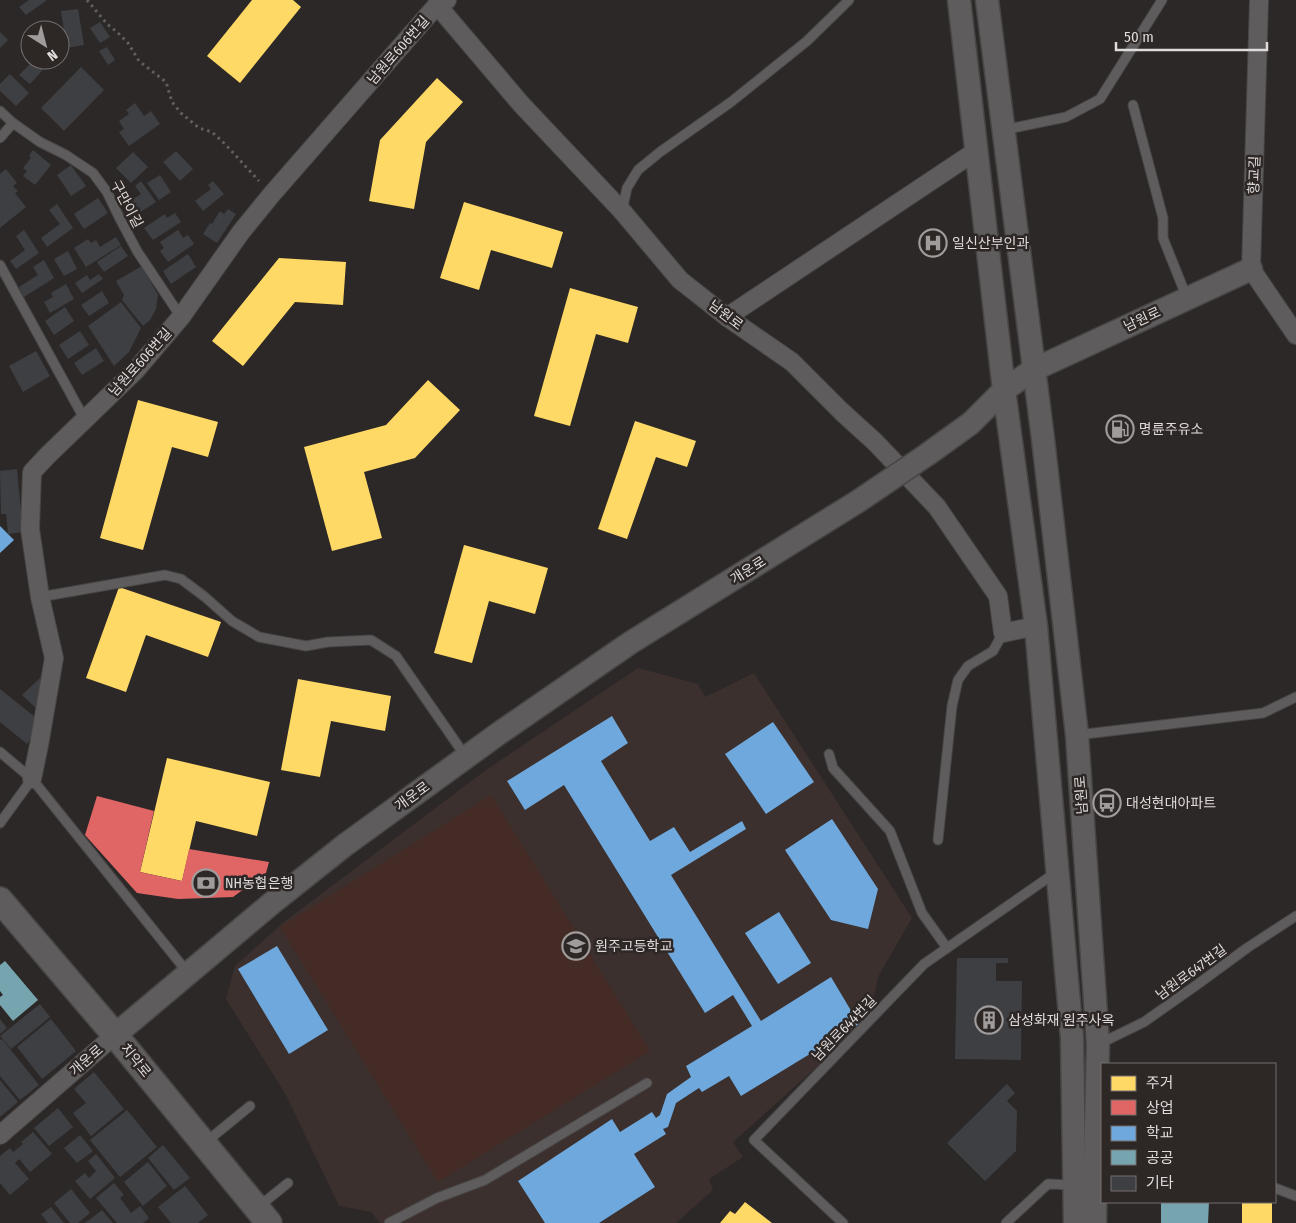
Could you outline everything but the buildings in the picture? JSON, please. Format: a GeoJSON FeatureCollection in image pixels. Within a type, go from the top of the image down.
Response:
{"type":"FeatureCollection","features":[{"type":"Feature","properties":{"kind":"main road","name":"치악로"},"geometry":{"type":"LineString","coordinates":[[0,900],[115,1035],[263,1216]]}},
{"type":"Feature","properties":{"kind":"street"},"geometry":{"type":"LineString","coordinates":[[959,0],[1004,390],[1036,626],[1072,1038],[1075,1223]]}},
{"type":"Feature","properties":{"kind":"street","name":"남원로"},"geometry":{"type":"LineString","coordinates":[[988,0],[1043,439],[1077,735],[1098,1044],[1099,1163],[1095,1223]]}},
{"type":"Feature","properties":{"kind":"street","name":"향교길"},"geometry":{"type":"LineString","coordinates":[[1251,268],[1259,0]]}},
{"type":"Feature","properties":{"kind":"street","name":"남원로606번길"},"geometry":{"type":"LineString","coordinates":[[32,779],[54,658],[40,597],[30,529],[32,472],[136,370],[181,317],[241,232],[272,194],[442,3],[520,104],[622,211]]}},
{"type":"Feature","properties":{"kind":"street"},"geometry":{"type":"LineString","coordinates":[[727,316],[976,151]]}},
{"type":"Feature","properties":{"kind":"street","name":"남원로"},"geometry":{"type":"LineString","coordinates":[[622,211],[680,280],[792,362],[875,442],[937,507],[998,596],[1003,632]]}},
{"type":"Feature","properties":{"kind":"street","name":"남원로"},"geometry":{"type":"LineString","coordinates":[[1004,390],[1033,370],[1251,268]]}},
{"type":"Feature","properties":{"kind":"street"},"geometry":{"type":"LineString","coordinates":[[1251,268],[1296,335]]}},
{"type":"Feature","properties":{"kind":"street","name":"개운로"},"geometry":{"type":"LineString","coordinates":[[0,1135],[188,973],[345,845],[466,757],[630,643],[858,502],[928,454],[970,423],[1004,390]]}},
{"type":"Feature","properties":{"kind":"street"},"geometry":{"type":"LineString","coordinates":[[1003,632],[1036,626]]}},
{"type":"Feature","properties":{"kind":"lane"},"geometry":{"type":"LineString","coordinates":[[622,211],[627,188],[638,170],[660,152],[731,102],[807,41],[849,0]]}},
{"type":"Feature","properties":{"kind":"lane"},"geometry":{"type":"LineString","coordinates":[[1003,130],[1066,117],[1100,99],[1162,0]]}},
{"type":"Feature","properties":{"kind":"lane"},"geometry":{"type":"LineString","coordinates":[[1133,105],[1163,218],[1163,238],[1187,298]]}},
{"type":"Feature","properties":{"kind":"lane","name":"구만이길"},"geometry":{"type":"LineString","coordinates":[[0,111],[13,123],[40,142],[66,155],[94,173],[107,192],[137,251],[181,317]]}},
{"type":"Feature","properties":{"kind":"lane"},"geometry":{"type":"LineString","coordinates":[[0,138],[13,123]]}},
{"type":"Feature","properties":{"kind":"lane"},"geometry":{"type":"LineString","coordinates":[[0,265],[85,420]]}},
{"type":"Feature","properties":{"kind":"lane"},"geometry":{"type":"LineString","coordinates":[[40,597],[165,575],[181,579],[232,621],[259,637],[306,646],[328,642],[371,640],[396,656],[466,757]]}},
{"type":"Feature","properties":{"kind":"lane"},"geometry":{"type":"LineString","coordinates":[[938,840],[952,706],[958,680],[968,666],[993,651],[1003,632]]}},
{"type":"Feature","properties":{"kind":"lane"},"geometry":{"type":"LineString","coordinates":[[1077,735],[1263,713],[1296,697]]}},
{"type":"Feature","properties":{"kind":"lane"},"geometry":{"type":"LineString","coordinates":[[0,752],[32,779],[188,973]]}},
{"type":"Feature","properties":{"kind":"lane"},"geometry":{"type":"LineString","coordinates":[[829,754],[834,768],[890,831],[922,913],[947,948]]}},
{"type":"Feature","properties":{"kind":"lane"},"geometry":{"type":"LineString","coordinates":[[0,823],[32,779]]}},
{"type":"Feature","properties":{"kind":"lane","name":"남원로644번길"},"geometry":{"type":"LineString","coordinates":[[843,1223],[754,1140],[924,964],[1058,872]]}},
{"type":"Feature","properties":{"kind":"lane","name":"남원로647번길"},"geometry":{"type":"LineString","coordinates":[[1098,1044],[1144,1022],[1296,916]]}},
{"type":"Feature","properties":{"kind":"lane"},"geometry":{"type":"LineString","coordinates":[[389,1223],[436,1198],[485,1180],[648,1083]]}},
{"type":"Feature","properties":{"kind":"lane"},"geometry":{"type":"LineString","coordinates":[[204,1144],[250,1106]]}},
{"type":"Feature","properties":{"kind":"lane"},"geometry":{"type":"LineString","coordinates":[[263,1216],[288,1183]]}},
{"type":"Feature","properties":{"kind":"lane"},"geometry":{"type":"LineString","coordinates":[[1006,1223],[1048,1184],[1075,1185]]}},
{"type":"Feature","properties":{"kind":"lane"},"geometry":{"type":"LineString","coordinates":[[1276,1188],[1296,1196]]}},
{"type":"Feature","properties":{"kind":"path"},"geometry":{"type":"LineString","coordinates":[[88,0],[107,24],[128,43],[139,61],[166,82],[172,102],[181,113],[198,128],[212,132],[272,194]]}},
{"type":"Feature","properties":{"kind":"shaded area","name":"원주고등학교"},"geometry":{"type":"Polygon","coordinates":[[[638,668],[698,684],[705,697],[754,673],[912,918],[879,975],[868,1021],[733,1142],[743,1157],[709,1179],[713,1190],[676,1223],[380,1223],[371,1212],[339,1206],[286,1095],[226,999],[235,966],[284,922],[486,770],[638,668]]]}},
{"type":"Feature","properties":{"kind":"shaded area"},"geometry":{"type":"Polygon","coordinates":[[[491,795],[650,1051],[438,1182],[280,927],[491,795]]]}},
{"type":"Feature","properties":{"kind":"place","name":"일신산부인과"},"geometry":{"type":"Point","coordinates":[933,243]}},
{"type":"Feature","properties":{"kind":"place","name":"명륜주유소"},"geometry":{"type":"Point","coordinates":[1120,429]}},
{"type":"Feature","properties":{"kind":"place","name":"대성현대아파트"},"geometry":{"type":"Point","coordinates":[1107,803]}},
{"type":"Feature","properties":{"kind":"place","name":"NH농협은행"},"geometry":{"type":"Point","coordinates":[206,883]}},
{"type":"Feature","properties":{"kind":"place","name":"원주고등학교"},"geometry":{"type":"Point","coordinates":[576,946]}},
{"type":"Feature","properties":{"kind":"place","name":"삼성화재 원주사옥"},"geometry":{"type":"Point","coordinates":[989,1020]}}]}
